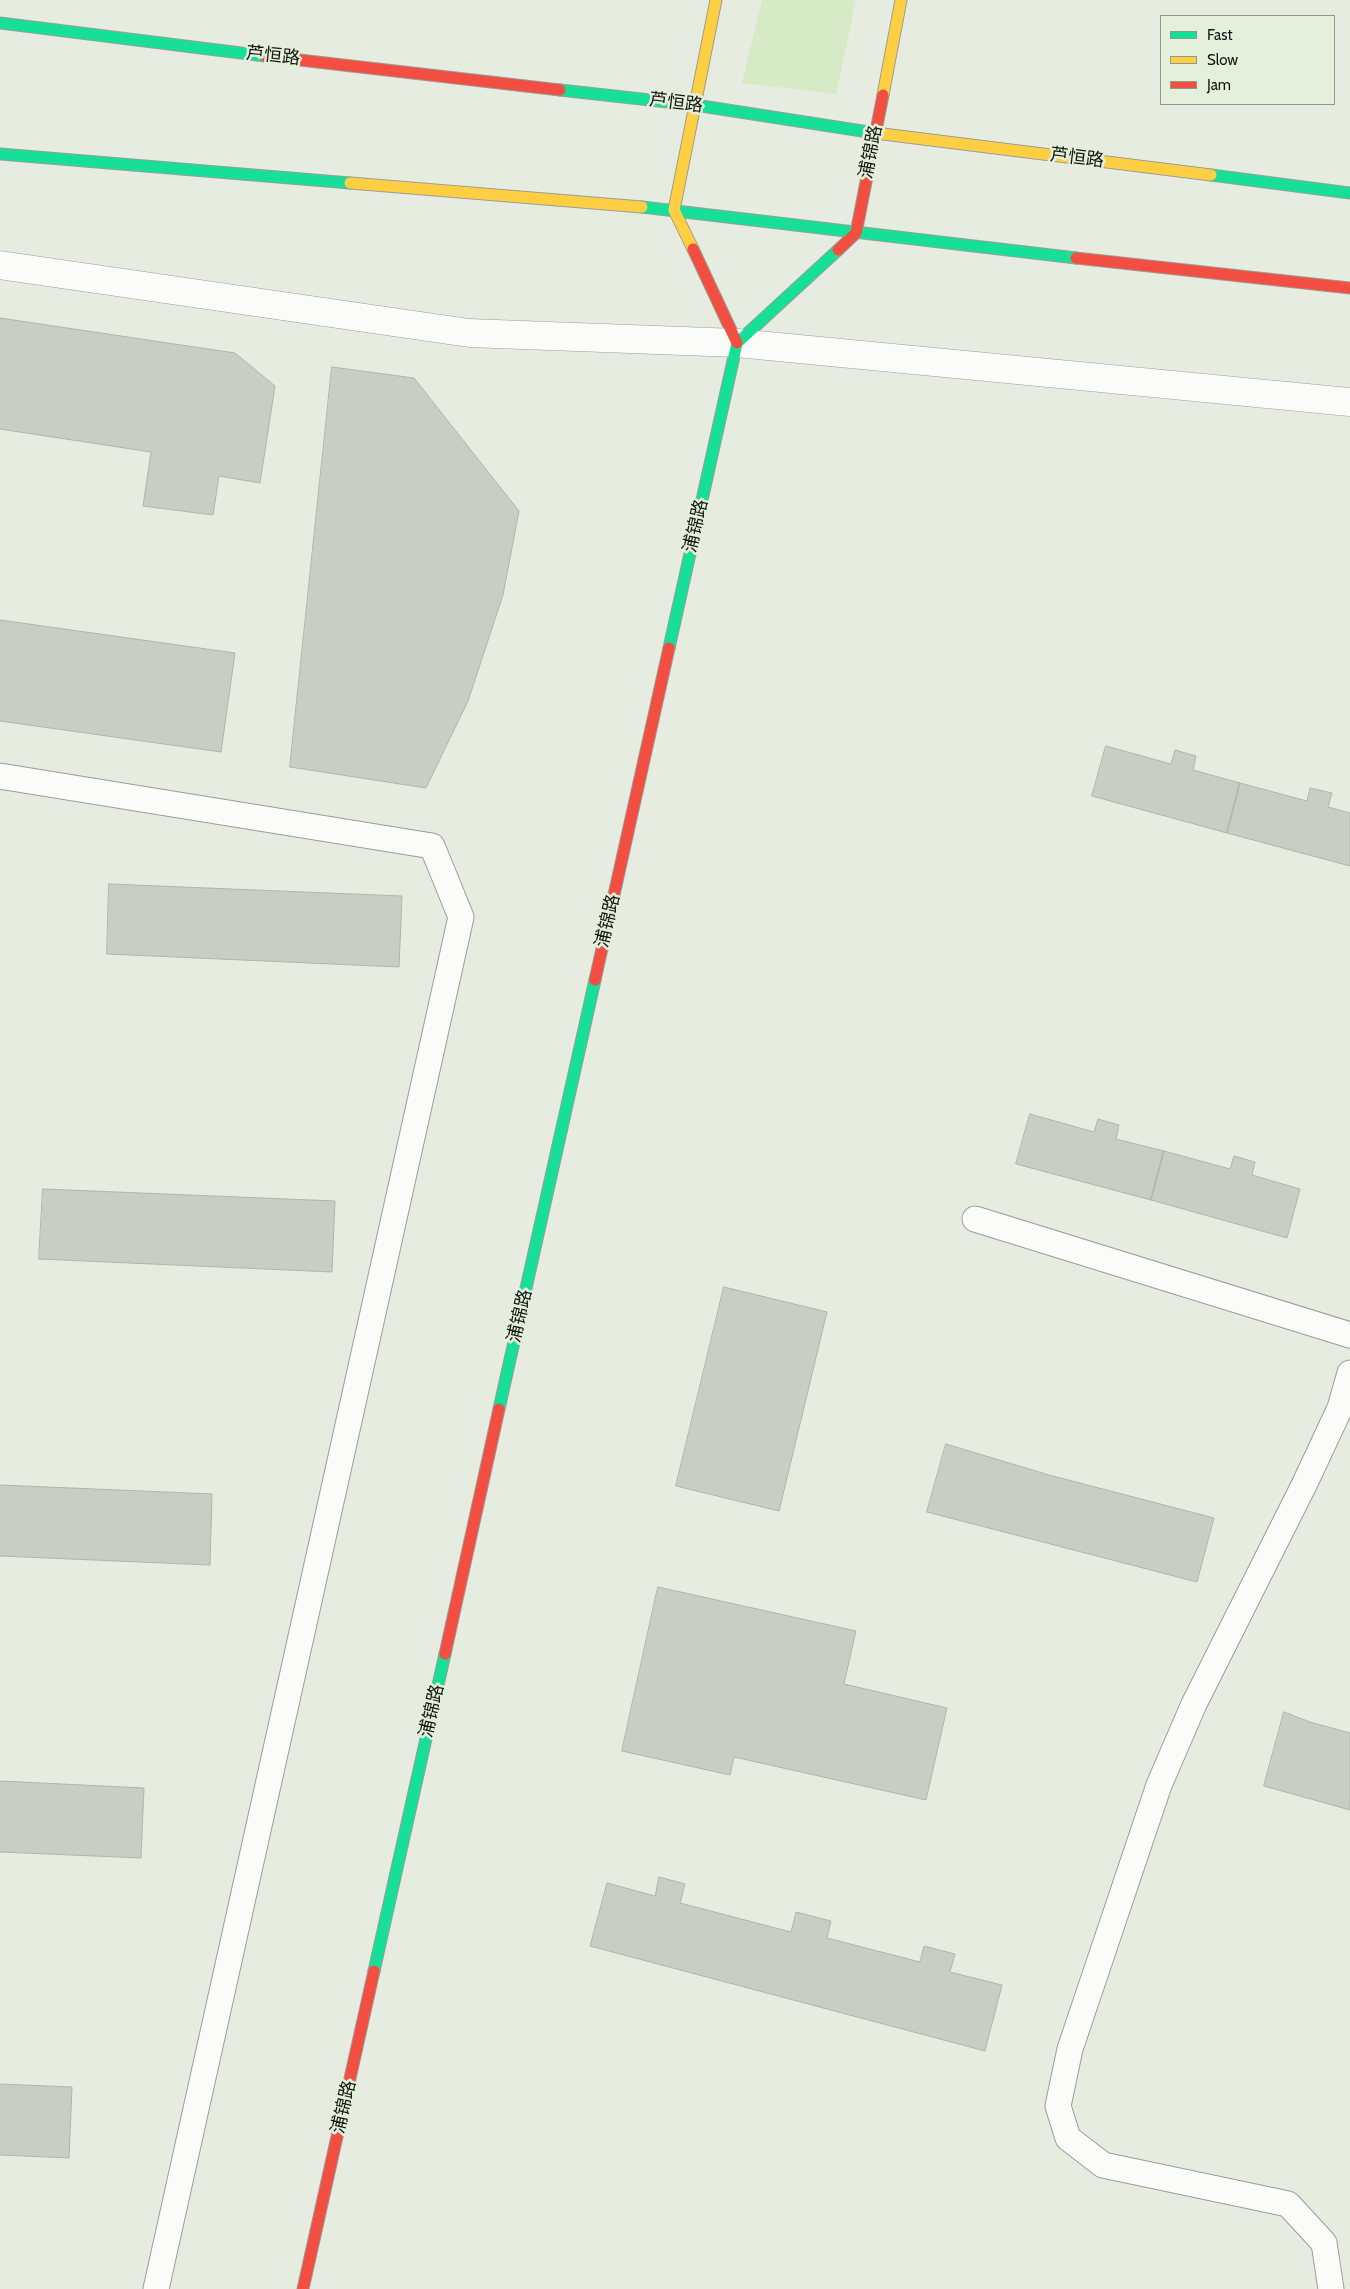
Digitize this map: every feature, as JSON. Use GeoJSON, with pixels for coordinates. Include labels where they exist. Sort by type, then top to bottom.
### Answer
{"type":"FeatureCollection","features":[{"type":"Feature","properties":{"kind":"street"},"geometry":{"type":"LineString","coordinates":[[716,0],[674,210],[737,343]]}},
{"type":"Feature","properties":{"kind":"street","name":"浦锦路"},"geometry":{"type":"LineString","coordinates":[[856,233],[901,0]]}},
{"type":"Feature","properties":{"kind":"street","name":"芦恒路"},"geometry":{"type":"LineString","coordinates":[[0,23],[135,41],[695,105],[875,133],[1350,193]]}},
{"type":"Feature","properties":{"kind":"street"},"geometry":{"type":"LineString","coordinates":[[0,154],[674,210],[856,233],[1350,288]]}},
{"type":"Feature","properties":{"kind":"street"},"geometry":{"type":"LineString","coordinates":[[737,343],[856,233]]}},
{"type":"Feature","properties":{"kind":"street"},"geometry":{"type":"LineString","coordinates":[[0,265],[469,332],[737,343],[1350,402]]}},
{"type":"Feature","properties":{"kind":"street","name":"浦锦路"},"geometry":{"type":"LineString","coordinates":[[303,2289],[737,343]]}},
{"type":"Feature","properties":{"kind":"lane"},"geometry":{"type":"LineString","coordinates":[[0,776],[432,846],[461,917],[156,2289]]}},
{"type":"Feature","properties":{"kind":"lane"},"geometry":{"type":"LineString","coordinates":[[975,1219],[1350,1335]]}},
{"type":"Feature","properties":{"kind":"lane"},"geometry":{"type":"LineString","coordinates":[[1331,2289],[1324,2243],[1288,2204],[1104,2165],[1068,2138],[1058,2106],[1070,2050],[1159,1785],[1194,1704],[1345,1410],[1350,1373]]}},
{"type":"Feature","properties":{"kind":"green space"},"geometry":{"type":"Polygon","coordinates":[[[762,0],[856,0],[836,94],[742,83],[762,0]]]}},
{"type":"Feature","properties":{"kind":"building"},"geometry":{"type":"Polygon","coordinates":[[[0,318],[235,353],[275,386],[260,483],[219,476],[213,515],[143,506],[151,452],[0,429],[0,318]]]}},
{"type":"Feature","properties":{"kind":"building"},"geometry":{"type":"Polygon","coordinates":[[[332,367],[414,378],[519,511],[503,595],[468,701],[426,788],[290,767],[332,367]]]}},
{"type":"Feature","properties":{"kind":"building"},"geometry":{"type":"Polygon","coordinates":[[[0,620],[235,653],[221,752],[0,721],[0,620]]]}},
{"type":"Feature","properties":{"kind":"building"},"geometry":{"type":"Polygon","coordinates":[[[1106,746],[1171,764],[1175,750],[1196,756],[1193,770],[1240,783],[1227,833],[1092,796],[1106,746]]]}},
{"type":"Feature","properties":{"kind":"building"},"geometry":{"type":"Polygon","coordinates":[[[1240,783],[1307,801],[1310,788],[1332,793],[1328,807],[1350,813],[1350,866],[1227,833],[1240,783]]]}},
{"type":"Feature","properties":{"kind":"building"},"geometry":{"type":"Polygon","coordinates":[[[109,884],[402,896],[399,967],[107,954],[109,884]]]}},
{"type":"Feature","properties":{"kind":"building"},"geometry":{"type":"Polygon","coordinates":[[[1030,1114],[1094,1132],[1098,1119],[1119,1125],[1116,1139],[1164,1151],[1151,1200],[1016,1164],[1030,1114]]]}},
{"type":"Feature","properties":{"kind":"building"},"geometry":{"type":"Polygon","coordinates":[[[1164,1151],[1230,1169],[1234,1156],[1255,1162],[1252,1175],[1300,1189],[1287,1238],[1151,1200],[1164,1151]]]}},
{"type":"Feature","properties":{"kind":"building"},"geometry":{"type":"Polygon","coordinates":[[[43,1189],[335,1201],[332,1272],[39,1259],[43,1189]]]}},
{"type":"Feature","properties":{"kind":"building"},"geometry":{"type":"Polygon","coordinates":[[[724,1287],[827,1312],[779,1511],[676,1486],[724,1287]]]}},
{"type":"Feature","properties":{"kind":"building"},"geometry":{"type":"Polygon","coordinates":[[[946,1444],[1049,1475],[1214,1518],[1197,1582],[927,1512],[946,1444]]]}},
{"type":"Feature","properties":{"kind":"building"},"geometry":{"type":"Polygon","coordinates":[[[0,1485],[212,1494],[210,1565],[0,1556],[0,1485]]]}},
{"type":"Feature","properties":{"kind":"building"},"geometry":{"type":"Polygon","coordinates":[[[658,1587],[856,1631],[844,1684],[947,1708],[926,1800],[734,1757],[730,1775],[622,1751],[658,1587]]]}},
{"type":"Feature","properties":{"kind":"building"},"geometry":{"type":"Polygon","coordinates":[[[1284,1712],[1310,1722],[1350,1733],[1350,1810],[1264,1786],[1284,1712]]]}},
{"type":"Feature","properties":{"kind":"building"},"geometry":{"type":"Polygon","coordinates":[[[0,1781],[144,1788],[141,1858],[0,1852],[0,1781]]]}},
{"type":"Feature","properties":{"kind":"building"},"geometry":{"type":"Polygon","coordinates":[[[659,1877],[685,1884],[680,1903],[791,1932],[796,1912],[831,1921],[827,1938],[920,1962],[924,1946],[955,1954],[950,1972],[1002,1985],[985,2051],[590,1946],[607,1883],[655,1896],[659,1877]]]}},
{"type":"Feature","properties":{"kind":"building"},"geometry":{"type":"Polygon","coordinates":[[[0,2084],[72,2087],[69,2158],[0,2155],[0,2084]]]}},
{"type":"Feature","properties":{"kind":"traffic: fast"},"geometry":{"type":"LineString","coordinates":[[0,23],[265,56]]}},
{"type":"Feature","properties":{"kind":"traffic: fast"},"geometry":{"type":"LineString","coordinates":[[560,90],[695,105],[875,133]]}},
{"type":"Feature","properties":{"kind":"traffic: fast"},"geometry":{"type":"LineString","coordinates":[[0,154],[350,183]]}},
{"type":"Feature","properties":{"kind":"traffic: fast"},"geometry":{"type":"LineString","coordinates":[[1211,175],[1350,193]]}},
{"type":"Feature","properties":{"kind":"traffic: fast"},"geometry":{"type":"LineString","coordinates":[[642,207],[1076,258]]}},
{"type":"Feature","properties":{"kind":"traffic: fast"},"geometry":{"type":"LineString","coordinates":[[669,648],[737,343],[838,250]]}},
{"type":"Feature","properties":{"kind":"traffic: fast"},"geometry":{"type":"LineString","coordinates":[[499,1409],[595,980]]}},
{"type":"Feature","properties":{"kind":"traffic: fast"},"geometry":{"type":"LineString","coordinates":[[374,1971],[445,1654]]}},
{"type":"Feature","properties":{"kind":"traffic: slow"},"geometry":{"type":"LineString","coordinates":[[693,249],[674,210],[716,0]]}},
{"type":"Feature","properties":{"kind":"traffic: slow"},"geometry":{"type":"LineString","coordinates":[[883,95],[901,0]]}},
{"type":"Feature","properties":{"kind":"traffic: slow"},"geometry":{"type":"LineString","coordinates":[[875,133],[1211,175]]}},
{"type":"Feature","properties":{"kind":"traffic: slow"},"geometry":{"type":"LineString","coordinates":[[350,183],[642,207]]}},
{"type":"Feature","properties":{"kind":"traffic: jam"},"geometry":{"type":"LineString","coordinates":[[265,56],[560,90]]}},
{"type":"Feature","properties":{"kind":"traffic: jam"},"geometry":{"type":"LineString","coordinates":[[838,250],[856,233],[883,95]]}},
{"type":"Feature","properties":{"kind":"traffic: jam"},"geometry":{"type":"LineString","coordinates":[[693,249],[737,343]]}},
{"type":"Feature","properties":{"kind":"traffic: jam"},"geometry":{"type":"LineString","coordinates":[[1076,258],[1350,288]]}},
{"type":"Feature","properties":{"kind":"traffic: jam"},"geometry":{"type":"LineString","coordinates":[[595,980],[669,648]]}},
{"type":"Feature","properties":{"kind":"traffic: jam"},"geometry":{"type":"LineString","coordinates":[[445,1654],[499,1409]]}},
{"type":"Feature","properties":{"kind":"traffic: jam"},"geometry":{"type":"LineString","coordinates":[[303,2289],[374,1971]]}}]}
